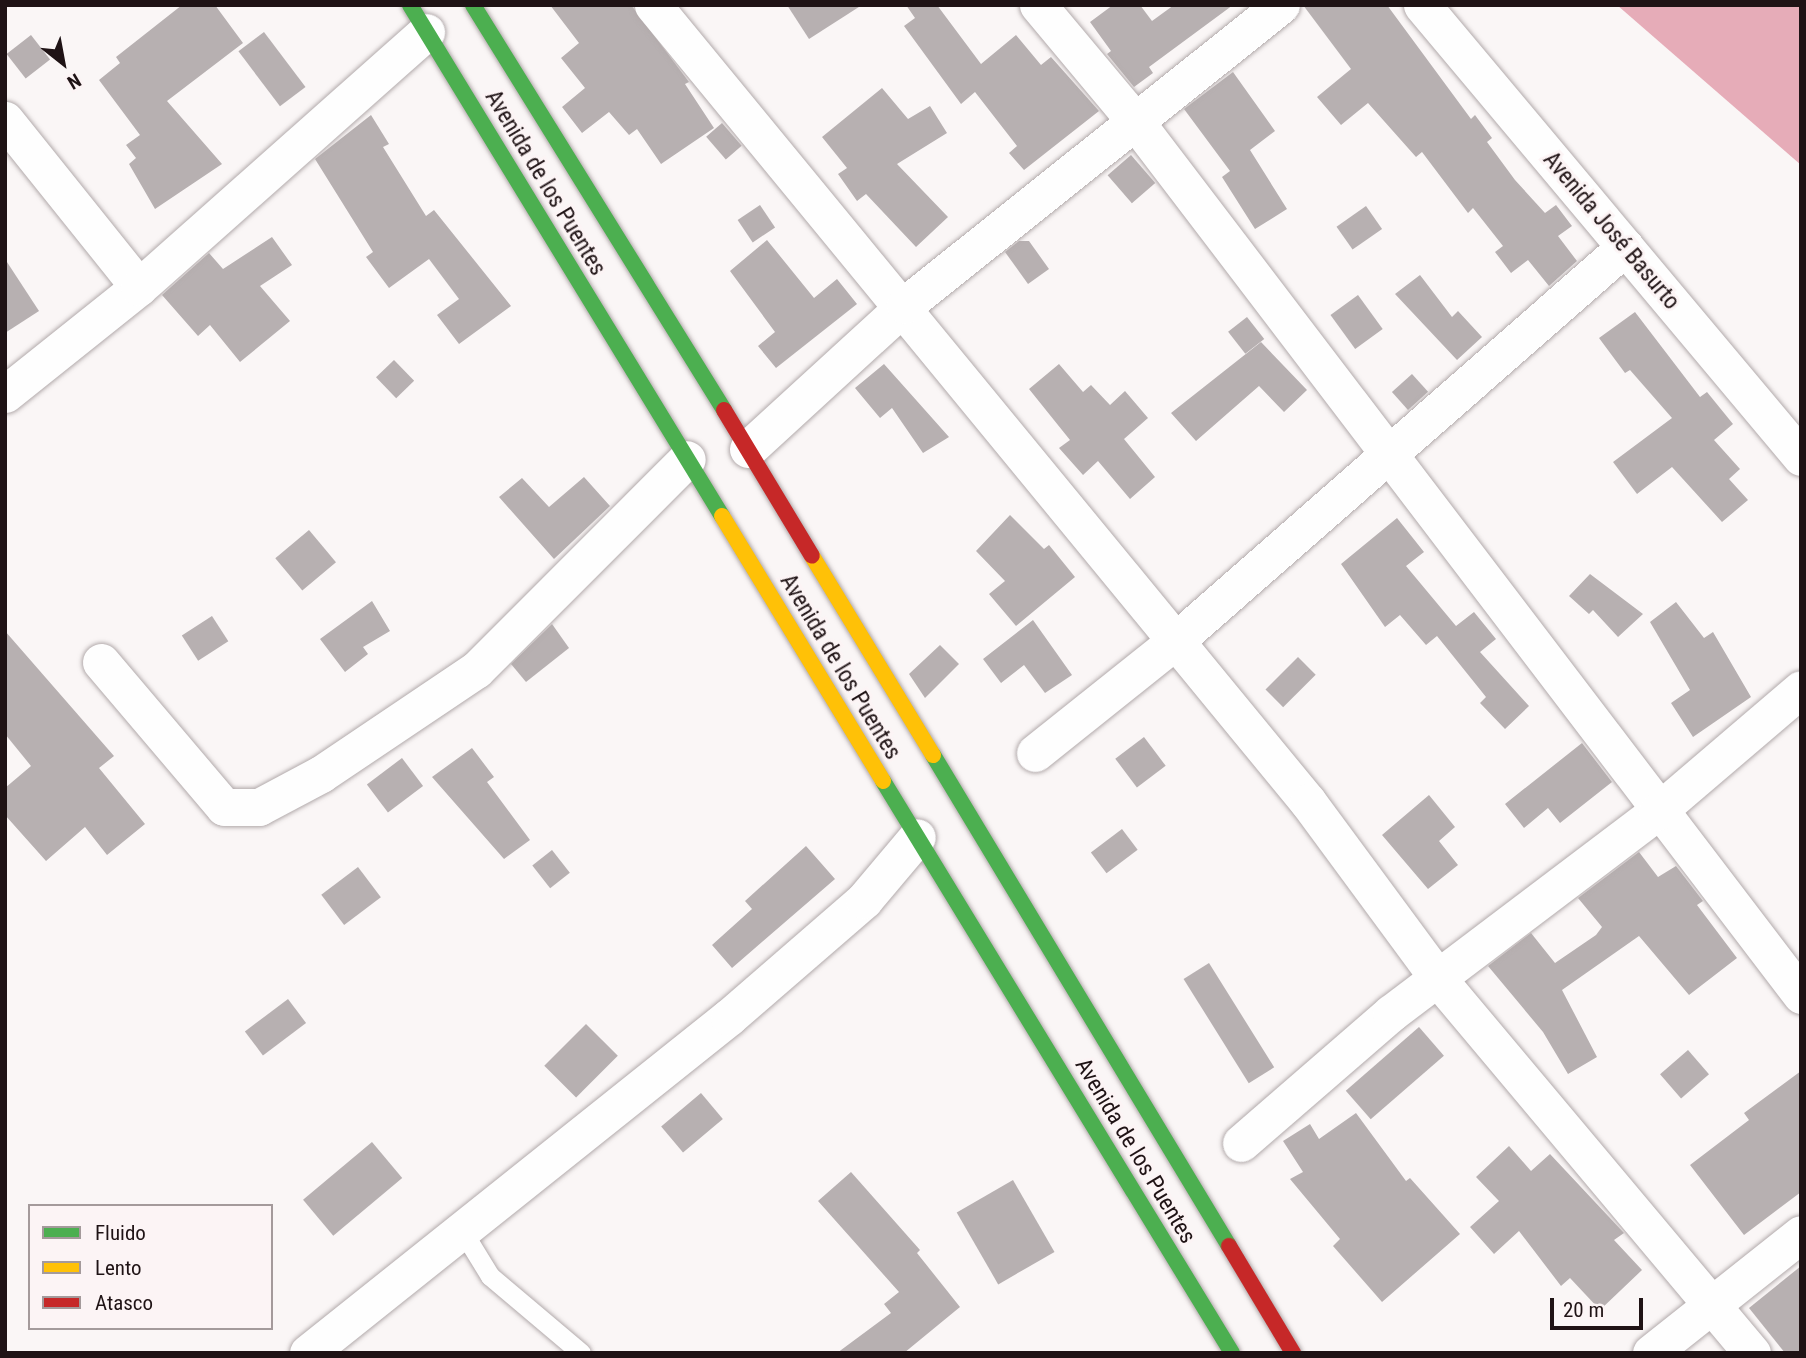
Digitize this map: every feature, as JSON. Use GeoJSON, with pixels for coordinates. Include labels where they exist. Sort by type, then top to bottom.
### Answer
{"type":"FeatureCollection","features":[{"type":"Feature","properties":{"kind":"main road","name":"Avenida de los Puentes"},"geometry":{"type":"LineString","coordinates":[[473,5],[748,449],[1293,1353]]}},
{"type":"Feature","properties":{"kind":"main road","name":"Avenida de los Puentes"},"geometry":{"type":"LineString","coordinates":[[418,18],[1232,1353]]}},
{"type":"Feature","properties":{"kind":"street"},"geometry":{"type":"LineString","coordinates":[[653,5],[905,305],[1173,643],[1308,802],[1439,980],[1712,1302],[1752,1353]]}},
{"type":"Feature","properties":{"kind":"street"},"geometry":{"type":"LineString","coordinates":[[1038,5],[1135,121],[1657,812],[1801,995]]}},
{"type":"Feature","properties":{"kind":"street"},"geometry":{"type":"LineString","coordinates":[[748,449],[905,305],[1281,5]]}},
{"type":"Feature","properties":{"kind":"street","name":"Avenida José Basurto"},"geometry":{"type":"LineString","coordinates":[[1422,5],[1801,457]]}},
{"type":"Feature","properties":{"kind":"street"},"geometry":{"type":"LineString","coordinates":[[5,394],[139,287],[418,18]]}},
{"type":"Feature","properties":{"kind":"street"},"geometry":{"type":"LineString","coordinates":[[5,120],[139,287]]}},
{"type":"Feature","properties":{"kind":"street"},"geometry":{"type":"LineString","coordinates":[[1035,753],[1173,643],[1625,247]]}},
{"type":"Feature","properties":{"kind":"street"},"geometry":{"type":"LineString","coordinates":[[101,662],[224,807],[259,807],[321,774],[476,670],[687,459]]}},
{"type":"Feature","properties":{"kind":"street"},"geometry":{"type":"LineString","coordinates":[[1241,1143],[1391,1013],[1439,980],[1657,812],[1801,689]]}},
{"type":"Feature","properties":{"kind":"street"},"geometry":{"type":"LineString","coordinates":[[308,1353],[611,1115],[864,900],[917,837]]}},
{"type":"Feature","properties":{"kind":"street"},"geometry":{"type":"LineString","coordinates":[[1651,1353],[1801,1234]]}},
{"type":"Feature","properties":{"kind":"lane"},"geometry":{"type":"LineString","coordinates":[[463,1232],[490,1276],[581,1353]]}},
{"type":"Feature","properties":{"kind":"shaded area"},"geometry":{"type":"Polygon","coordinates":[[[1617,5],[1801,5],[1801,165],[1617,5]]]}},
{"type":"Feature","properties":{"kind":"building"},"geometry":{"type":"Polygon","coordinates":[[[182,5],[215,5],[243,43],[167,101],[222,164],[155,209],[129,164],[136,158],[126,145],[140,135],[99,80],[120,63],[116,57],[182,5]]]}},
{"type":"Feature","properties":{"kind":"building"},"geometry":{"type":"Polygon","coordinates":[[[550,5],[631,5],[689,82],[685,84],[714,128],[661,164],[637,129],[629,135],[609,112],[582,133],[562,107],[585,88],[561,58],[579,43],[550,5]]]}},
{"type":"Feature","properties":{"kind":"building"},"geometry":{"type":"Polygon","coordinates":[[[787,5],[862,5],[809,39],[787,5]]]}},
{"type":"Feature","properties":{"kind":"building"},"geometry":{"type":"Polygon","coordinates":[[[906,5],[937,5],[981,64],[1016,35],[1041,65],[1051,57],[1099,111],[1024,170],[1009,153],[1017,146],[975,92],[961,104],[904,26],[915,18],[906,5]]]}},
{"type":"Feature","properties":{"kind":"building"},"geometry":{"type":"Polygon","coordinates":[[[1113,5],[1140,5],[1152,21],[1174,5],[1233,5],[1149,67],[1153,73],[1134,87],[1107,54],[1111,51],[1090,22],[1113,5]]]}},
{"type":"Feature","properties":{"kind":"building"},"geometry":{"type":"Polygon","coordinates":[[[1303,5],[1387,5],[1471,119],[1475,115],[1492,138],[1487,142],[1515,180],[1545,213],[1556,205],[1572,226],[1558,236],[1577,261],[1549,286],[1528,260],[1511,273],[1495,252],[1503,246],[1473,208],[1468,213],[1422,152],[1416,157],[1368,103],[1341,125],[1317,97],[1351,69],[1303,5]]]}},
{"type":"Feature","properties":{"kind":"building"},"geometry":{"type":"Polygon","coordinates":[[[264,32],[306,87],[280,106],[238,51],[264,32]]]}},
{"type":"Feature","properties":{"kind":"building"},"geometry":{"type":"Polygon","coordinates":[[[31,35],[50,59],[26,79],[7,54],[31,35]]]}},
{"type":"Feature","properties":{"kind":"building"},"geometry":{"type":"Polygon","coordinates":[[[1233,72],[1275,131],[1250,150],[1287,209],[1255,229],[1222,177],[1230,171],[1184,109],[1233,72]]]}},
{"type":"Feature","properties":{"kind":"building"},"geometry":{"type":"Polygon","coordinates":[[[882,88],[908,119],[930,106],[947,133],[897,164],[948,217],[916,247],[866,194],[857,201],[838,174],[847,168],[822,137],[882,88]]]}},
{"type":"Feature","properties":{"kind":"building"},"geometry":{"type":"Polygon","coordinates":[[[371,115],[389,144],[383,147],[426,216],[434,210],[511,306],[459,344],[437,315],[459,299],[429,259],[389,288],[366,257],[373,252],[315,159],[371,115]]]}},
{"type":"Feature","properties":{"kind":"building"},"geometry":{"type":"Polygon","coordinates":[[[722,123],[742,146],[726,159],[706,137],[722,123]]]}},
{"type":"Feature","properties":{"kind":"building"},"geometry":{"type":"Polygon","coordinates":[[[1131,155],[1155,183],[1132,203],[1108,175],[1131,155]]]}},
{"type":"Feature","properties":{"kind":"building"},"geometry":{"type":"Polygon","coordinates":[[[760,205],[775,227],[753,242],[738,220],[760,205]]]}},
{"type":"Feature","properties":{"kind":"building"},"geometry":{"type":"Polygon","coordinates":[[[1366,206],[1382,229],[1353,250],[1337,227],[1366,206]]]}},
{"type":"Feature","properties":{"kind":"building"},"geometry":{"type":"Polygon","coordinates":[[[272,237],[292,265],[260,286],[290,321],[240,362],[210,325],[198,336],[162,295],[209,253],[223,269],[272,237]]]}},
{"type":"Feature","properties":{"kind":"building"},"geometry":{"type":"Polygon","coordinates":[[[767,240],[814,298],[837,279],[857,304],[776,368],[758,346],[775,332],[730,271],[767,240]]]}},
{"type":"Feature","properties":{"kind":"building"},"geometry":{"type":"Polygon","coordinates":[[[1019,241],[1029,241],[1049,269],[1028,284],[1005,252],[1019,241]]]}},
{"type":"Feature","properties":{"kind":"building"},"geometry":{"type":"Polygon","coordinates":[[[5,259],[39,311],[5,333],[5,259]]]}},
{"type":"Feature","properties":{"kind":"building"},"geometry":{"type":"Polygon","coordinates":[[[1420,275],[1452,317],[1458,311],[1482,337],[1457,360],[1395,294],[1420,275]]]}},
{"type":"Feature","properties":{"kind":"building"},"geometry":{"type":"Polygon","coordinates":[[[1358,295],[1383,329],[1355,349],[1330,315],[1358,295]]]}},
{"type":"Feature","properties":{"kind":"building"},"geometry":{"type":"Polygon","coordinates":[[[1635,312],[1700,397],[1707,392],[1733,424],[1714,440],[1740,469],[1729,479],[1748,500],[1722,522],[1672,467],[1637,494],[1613,462],[1672,418],[1630,370],[1625,373],[1599,338],[1635,312]]]}},
{"type":"Feature","properties":{"kind":"building"},"geometry":{"type":"Polygon","coordinates":[[[1247,317],[1264,339],[1245,354],[1228,332],[1247,317]]]}},
{"type":"Feature","properties":{"kind":"building"},"geometry":{"type":"Polygon","coordinates":[[[1261,342],[1307,390],[1284,412],[1259,386],[1196,441],[1171,413],[1261,342]]]}},
{"type":"Feature","properties":{"kind":"building"},"geometry":{"type":"Polygon","coordinates":[[[394,360],[414,381],[396,398],[376,377],[394,360]]]}},
{"type":"Feature","properties":{"kind":"building"},"geometry":{"type":"Polygon","coordinates":[[[884,364],[949,437],[923,453],[892,408],[880,418],[855,388],[884,364]]]}},
{"type":"Feature","properties":{"kind":"building"},"geometry":{"type":"Polygon","coordinates":[[[1059,364],[1083,392],[1091,385],[1110,405],[1125,391],[1148,418],[1124,439],[1155,477],[1130,499],[1098,461],[1083,475],[1059,448],[1070,440],[1029,389],[1059,364]]]}},
{"type":"Feature","properties":{"kind":"building"},"geometry":{"type":"Polygon","coordinates":[[[1412,374],[1428,392],[1408,410],[1392,392],[1412,374]]]}},
{"type":"Feature","properties":{"kind":"building"},"geometry":{"type":"Polygon","coordinates":[[[584,477],[610,506],[554,559],[499,497],[522,478],[549,507],[584,477]]]}},
{"type":"Feature","properties":{"kind":"building"},"geometry":{"type":"Polygon","coordinates":[[[1010,515],[1044,549],[1049,545],[1075,577],[1016,626],[989,594],[1005,581],[976,551],[1010,515]]]}},
{"type":"Feature","properties":{"kind":"building"},"geometry":{"type":"Polygon","coordinates":[[[1397,518],[1424,552],[1406,566],[1456,626],[1474,612],[1496,639],[1480,652],[1529,706],[1505,729],[1480,703],[1486,697],[1437,636],[1426,645],[1400,615],[1385,627],[1341,564],[1397,518]]]}},
{"type":"Feature","properties":{"kind":"building"},"geometry":{"type":"Polygon","coordinates":[[[309,530],[336,562],[302,590],[275,558],[309,530]]]}},
{"type":"Feature","properties":{"kind":"building"},"geometry":{"type":"Polygon","coordinates":[[[1590,574],[1643,614],[1618,637],[1593,610],[1589,614],[1569,596],[1590,574]]]}},
{"type":"Feature","properties":{"kind":"building"},"geometry":{"type":"Polygon","coordinates":[[[372,601],[390,631],[363,647],[368,654],[345,672],[320,639],[372,601]]]}},
{"type":"Feature","properties":{"kind":"building"},"geometry":{"type":"Polygon","coordinates":[[[1676,602],[1704,638],[1713,632],[1751,697],[1693,737],[1671,703],[1690,690],[1650,622],[1676,602]]]}},
{"type":"Feature","properties":{"kind":"building"},"geometry":{"type":"Polygon","coordinates":[[[212,616],[228,641],[198,661],[182,636],[212,616]]]}},
{"type":"Feature","properties":{"kind":"building"},"geometry":{"type":"Polygon","coordinates":[[[1033,620],[1072,675],[1045,693],[1024,665],[1001,683],[983,659],[1033,620]]]}},
{"type":"Feature","properties":{"kind":"building"},"geometry":{"type":"Polygon","coordinates":[[[552,624],[569,648],[526,682],[511,664],[552,624]]]}},
{"type":"Feature","properties":{"kind":"building"},"geometry":{"type":"Polygon","coordinates":[[[5,631],[114,756],[99,768],[145,824],[107,855],[85,827],[46,861],[5,815],[5,788],[31,766],[5,734],[5,631]]]}},
{"type":"Feature","properties":{"kind":"building"},"geometry":{"type":"Polygon","coordinates":[[[940,645],[959,664],[925,698],[909,674],[940,645]]]}},
{"type":"Feature","properties":{"kind":"building"},"geometry":{"type":"Polygon","coordinates":[[[1298,657],[1316,675],[1283,707],[1265,690],[1298,657]]]}},
{"type":"Feature","properties":{"kind":"building"},"geometry":{"type":"Polygon","coordinates":[[[1144,737],[1166,766],[1137,787],[1115,759],[1144,737]]]}},
{"type":"Feature","properties":{"kind":"building"},"geometry":{"type":"Polygon","coordinates":[[[1582,743],[1612,782],[1560,823],[1548,808],[1524,828],[1505,804],[1582,743]]]}},
{"type":"Feature","properties":{"kind":"building"},"geometry":{"type":"Polygon","coordinates":[[[472,748],[494,777],[487,782],[530,840],[504,859],[432,777],[472,748]]]}},
{"type":"Feature","properties":{"kind":"building"},"geometry":{"type":"Polygon","coordinates":[[[402,758],[423,786],[388,812],[367,784],[402,758]]]}},
{"type":"Feature","properties":{"kind":"building"},"geometry":{"type":"Polygon","coordinates":[[[1429,795],[1455,827],[1439,841],[1458,865],[1428,889],[1382,835],[1429,795]]]}},
{"type":"Feature","properties":{"kind":"building"},"geometry":{"type":"Polygon","coordinates":[[[1122,829],[1138,850],[1107,873],[1091,852],[1122,829]]]}},
{"type":"Feature","properties":{"kind":"building"},"geometry":{"type":"Polygon","coordinates":[[[806,846],[835,879],[732,968],[712,945],[752,909],[745,901],[806,846]]]}},
{"type":"Feature","properties":{"kind":"building"},"geometry":{"type":"Polygon","coordinates":[[[552,850],[570,873],[550,888],[532,865],[552,850]]]}},
{"type":"Feature","properties":{"kind":"building"},"geometry":{"type":"Polygon","coordinates":[[[1639,852],[1658,877],[1676,866],[1703,901],[1697,905],[1737,958],[1689,995],[1639,936],[1562,990],[1597,1057],[1568,1074],[1543,1032],[1488,966],[1531,933],[1555,963],[1596,935],[1602,927],[1578,898],[1639,852]]]}},
{"type":"Feature","properties":{"kind":"building"},"geometry":{"type":"Polygon","coordinates":[[[358,867],[381,897],[344,925],[321,895],[358,867]]]}},
{"type":"Feature","properties":{"kind":"building"},"geometry":{"type":"Polygon","coordinates":[[[1209,963],[1274,1067],[1249,1083],[1184,979],[1209,963]]]}},
{"type":"Feature","properties":{"kind":"building"},"geometry":{"type":"Polygon","coordinates":[[[288,999],[306,1023],[263,1055],[245,1031],[288,999]]]}},
{"type":"Feature","properties":{"kind":"building"},"geometry":{"type":"Polygon","coordinates":[[[586,1024],[618,1056],[576,1098],[544,1066],[586,1024]]]}},
{"type":"Feature","properties":{"kind":"building"},"geometry":{"type":"Polygon","coordinates":[[[1419,1027],[1444,1056],[1371,1119],[1346,1091],[1419,1027]]]}},
{"type":"Feature","properties":{"kind":"building"},"geometry":{"type":"Polygon","coordinates":[[[1688,1050],[1709,1074],[1681,1098],[1660,1074],[1688,1050]]]}},
{"type":"Feature","properties":{"kind":"building"},"geometry":{"type":"Polygon","coordinates":[[[1801,1071],[1801,1192],[1744,1235],[1690,1165],[1749,1120],[1744,1113],[1801,1071]]]}},
{"type":"Feature","properties":{"kind":"building"},"geometry":{"type":"Polygon","coordinates":[[[701,1093],[723,1119],[683,1152],[661,1126],[701,1093]]]}},
{"type":"Feature","properties":{"kind":"building"},"geometry":{"type":"Polygon","coordinates":[[[1356,1113],[1406,1181],[1410,1178],[1460,1234],[1382,1302],[1333,1246],[1340,1239],[1290,1179],[1303,1172],[1283,1141],[1310,1124],[1319,1139],[1356,1113]]]}},
{"type":"Feature","properties":{"kind":"building"},"geometry":{"type":"Polygon","coordinates":[[[372,1142],[402,1178],[333,1236],[303,1200],[372,1142]]]}},
{"type":"Feature","properties":{"kind":"building"},"geometry":{"type":"Polygon","coordinates":[[[1509,1146],[1531,1171],[1550,1154],[1624,1233],[1614,1240],[1642,1270],[1600,1310],[1570,1278],[1561,1286],[1519,1231],[1494,1254],[1470,1227],[1499,1201],[1476,1177],[1509,1146]]]}},
{"type":"Feature","properties":{"kind":"building"},"geometry":{"type":"Polygon","coordinates":[[[851,1172],[920,1250],[917,1253],[960,1307],[904,1353],[837,1353],[891,1313],[884,1304],[899,1292],[818,1201],[851,1172]]]}},
{"type":"Feature","properties":{"kind":"building"},"geometry":{"type":"Polygon","coordinates":[[[1013,1180],[1054,1252],[998,1284],[957,1212],[1013,1180]]]}},
{"type":"Feature","properties":{"kind":"building"},"geometry":{"type":"Polygon","coordinates":[[[1801,1266],[1801,1353],[1785,1353],[1749,1308],[1801,1266]]]}},
{"type":"Feature","properties":{"kind":"traffic: fast"},"geometry":{"type":"LineString","coordinates":[[410,5],[722,516]]}},
{"type":"Feature","properties":{"kind":"traffic: fast"},"geometry":{"type":"LineString","coordinates":[[473,5],[724,410]]}},
{"type":"Feature","properties":{"kind":"traffic: fast"},"geometry":{"type":"LineString","coordinates":[[933,755],[1229,1246]]}},
{"type":"Feature","properties":{"kind":"traffic: fast"},"geometry":{"type":"LineString","coordinates":[[883,781],[1232,1353]]}},
{"type":"Feature","properties":{"kind":"traffic: slow"},"geometry":{"type":"LineString","coordinates":[[722,516],[883,781]]}},
{"type":"Feature","properties":{"kind":"traffic: slow"},"geometry":{"type":"LineString","coordinates":[[812,556],[933,755]]}},
{"type":"Feature","properties":{"kind":"traffic: jam"},"geometry":{"type":"LineString","coordinates":[[724,410],[812,556]]}},
{"type":"Feature","properties":{"kind":"traffic: jam"},"geometry":{"type":"LineString","coordinates":[[1229,1246],[1293,1353]]}}]}
